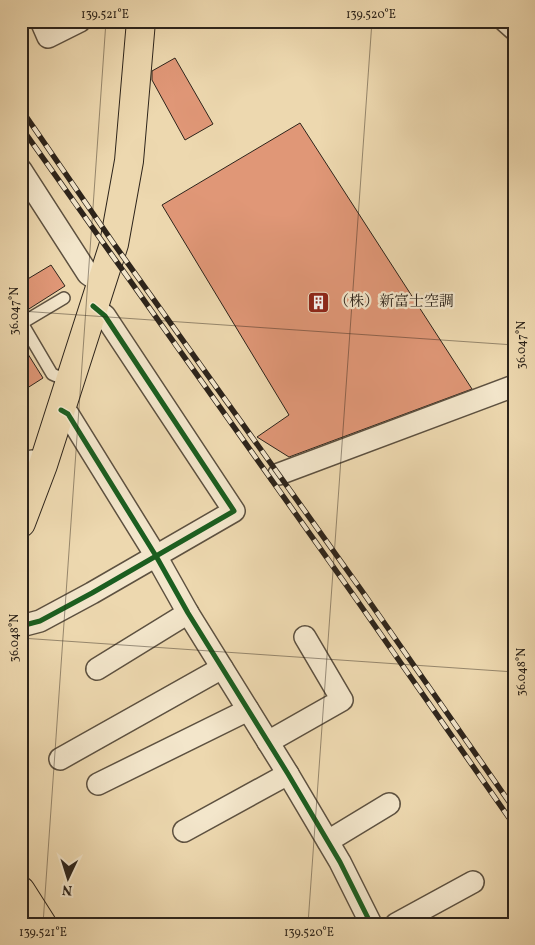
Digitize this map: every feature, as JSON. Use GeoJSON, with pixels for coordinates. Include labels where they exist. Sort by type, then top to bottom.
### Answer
{"type":"FeatureCollection","features":[{"type":"Feature","properties":{"kind":"main road"},"geometry":{"type":"LineString","coordinates":[[21,523],[32,466],[61,410],[114,244],[129,161],[141,21]]}},
{"type":"Feature","properties":{"kind":"main road"},"geometry":{"type":"LineString","coordinates":[[21,891],[42,924]]}},
{"type":"Feature","properties":{"kind":"street"},"geometry":{"type":"LineString","coordinates":[[41,21],[48,37],[80,21]]}},
{"type":"Feature","properties":{"kind":"street"},"geometry":{"type":"LineString","coordinates":[[505,21],[514,29]]}},
{"type":"Feature","properties":{"kind":"street"},"geometry":{"type":"LineString","coordinates":[[21,170],[88,274],[105,316],[234,512],[92,594],[40,621],[21,626]]}},
{"type":"Feature","properties":{"kind":"street"},"geometry":{"type":"LineString","coordinates":[[278,474],[514,386]]}},
{"type":"Feature","properties":{"kind":"street"},"geometry":{"type":"LineString","coordinates":[[61,410],[68,414],[288,774],[340,862],[371,924]]}},
{"type":"Feature","properties":{"kind":"street"},"geometry":{"type":"LineString","coordinates":[[97,669],[188,613]]}},
{"type":"Feature","properties":{"kind":"street"},"geometry":{"type":"LineString","coordinates":[[268,742],[342,700],[305,637]]}},
{"type":"Feature","properties":{"kind":"street"},"geometry":{"type":"LineString","coordinates":[[60,759],[222,668]]}},
{"type":"Feature","properties":{"kind":"street"},"geometry":{"type":"LineString","coordinates":[[98,784],[248,710]]}},
{"type":"Feature","properties":{"kind":"street"},"geometry":{"type":"LineString","coordinates":[[184,831],[288,774]]}},
{"type":"Feature","properties":{"kind":"street"},"geometry":{"type":"LineString","coordinates":[[328,841],[389,804]]}},
{"type":"Feature","properties":{"kind":"street"},"geometry":{"type":"LineString","coordinates":[[396,924],[474,882]]}},
{"type":"Feature","properties":{"kind":"lane"},"geometry":{"type":"LineString","coordinates":[[64,298],[22,323],[52,374],[70,382]]}},
{"type":"Feature","properties":{"kind":"building"},"geometry":{"type":"Polygon","coordinates":[[[175,58],[213,124],[185,140],[152,80],[152,71],[175,58]]]}},
{"type":"Feature","properties":{"kind":"building","name":"（株）新富士空調"},"geometry":{"type":"Polygon","coordinates":[[[300,123],[472,389],[289,457],[257,437],[289,415],[162,205],[300,123]]]}},
{"type":"Feature","properties":{"kind":"building"},"geometry":{"type":"Polygon","coordinates":[[[51,265],[65,286],[21,314],[21,283],[51,265]]]}},
{"type":"Feature","properties":{"kind":"building"},"geometry":{"type":"Polygon","coordinates":[[[21,343],[43,378],[21,392],[21,343]]]}},
{"type":"Feature","properties":{"kind":"railway"},"geometry":{"type":"LineString","coordinates":[[21,109],[114,244],[362,591],[514,809]]}},
{"type":"Feature","properties":{"kind":"railway"},"geometry":{"type":"LineString","coordinates":[[21,127],[514,825]]}},
{"type":"Feature","properties":{"kind":"cycle path"},"geometry":{"type":"LineString","coordinates":[[21,626],[40,621],[92,593],[234,511],[105,316],[93,306]]}},
{"type":"Feature","properties":{"kind":"cycle path"},"geometry":{"type":"LineString","coordinates":[[61,410],[68,414],[288,774],[340,862],[371,924]]}},
{"type":"Feature","properties":{"kind":"place","name":"（株）新富士空調"},"geometry":{"type":"Point","coordinates":[318,302]}}]}
